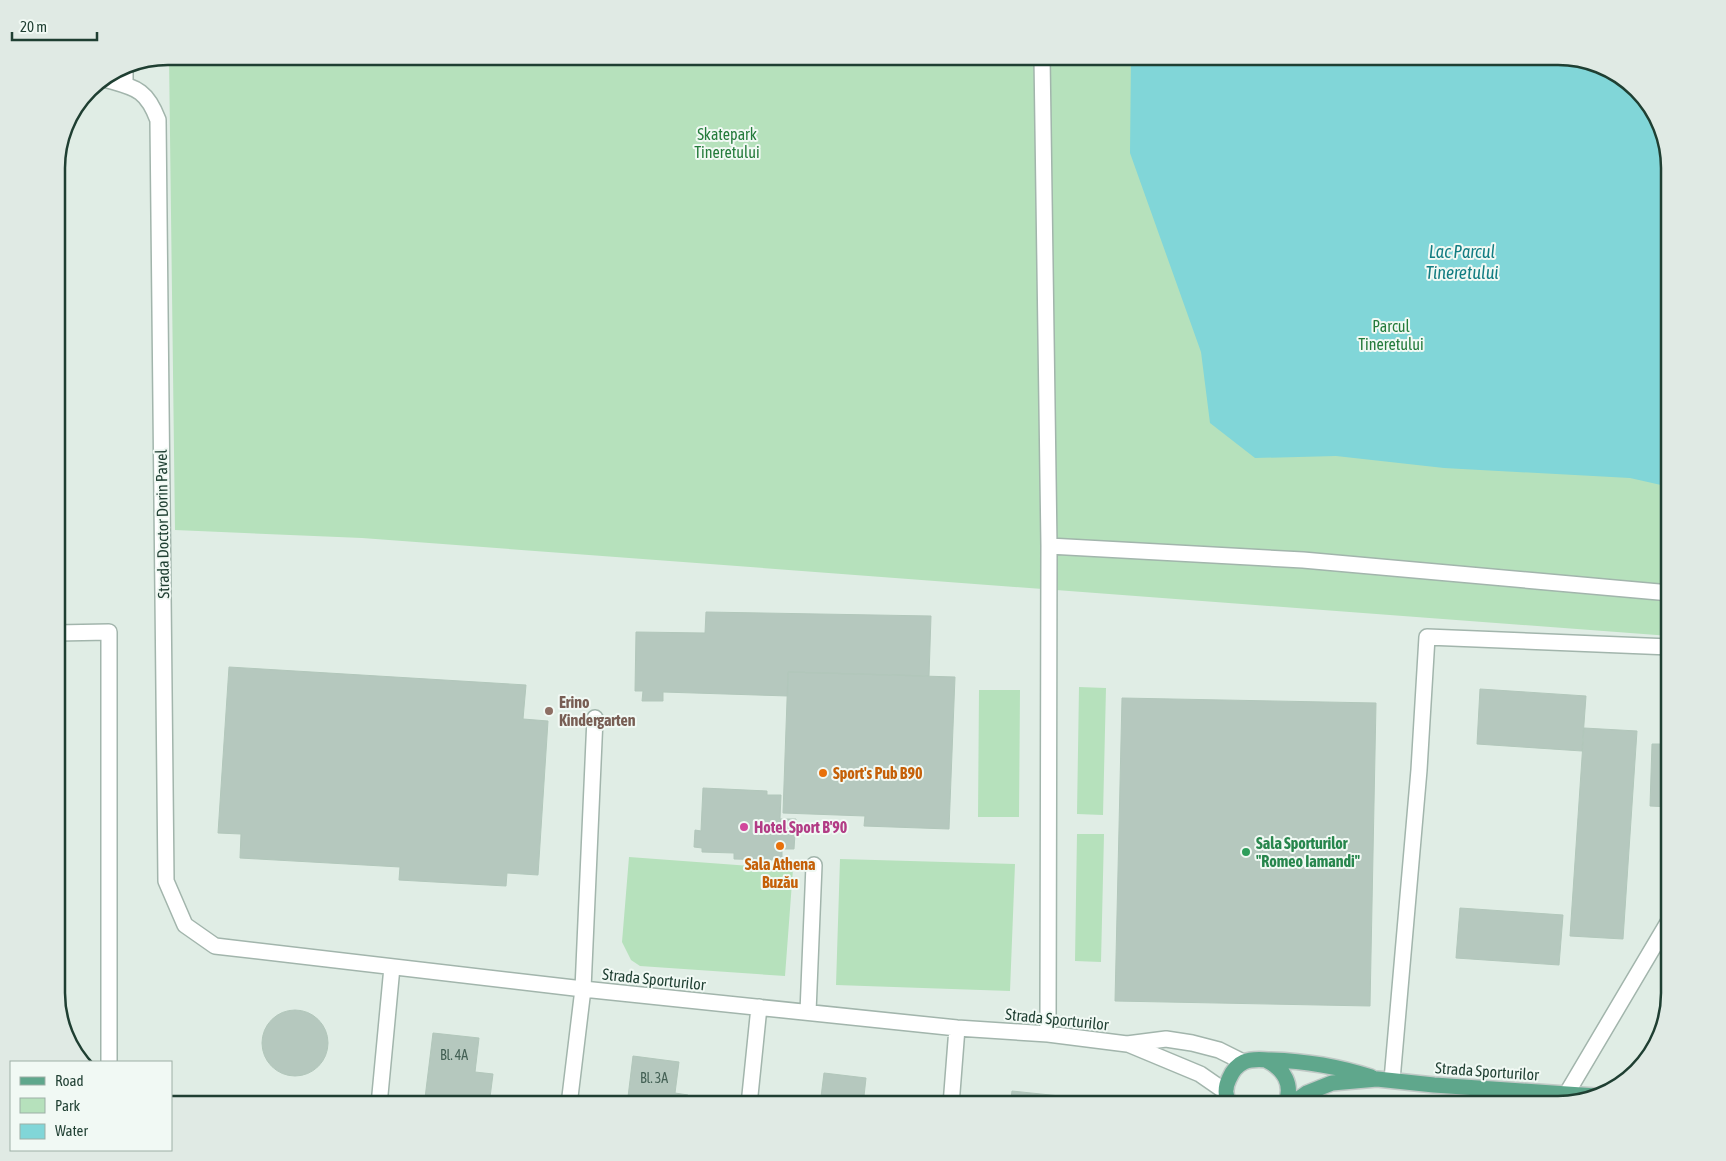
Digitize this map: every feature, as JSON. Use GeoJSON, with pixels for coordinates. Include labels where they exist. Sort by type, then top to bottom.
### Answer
{"type":"FeatureCollection","features":[{"type":"Feature","properties":{"kind":"main road","name":"Strada Sporturilor"},"geometry":{"type":"LineString","coordinates":[[1243,1062],[1254,1059],[1298,1061],[1336,1066],[1384,1080]]}},
{"type":"Feature","properties":{"kind":"main road"},"geometry":{"type":"LineString","coordinates":[[1266,1060],[1276,1065],[1284,1074],[1288,1086],[1288,1096]]}},
{"type":"Feature","properties":{"kind":"main road"},"geometry":{"type":"LineString","coordinates":[[1228,1096],[1228,1080],[1234,1070],[1243,1062]]}},
{"type":"Feature","properties":{"kind":"main road","name":"Strada Sporturilor"},"geometry":{"type":"LineString","coordinates":[[1303,1096],[1332,1083],[1384,1080],[1577,1094]]}},
{"type":"Feature","properties":{"kind":"street"},"geometry":{"type":"LineString","coordinates":[[1042,65],[1049,546],[1048,1034]]}},
{"type":"Feature","properties":{"kind":"street"},"geometry":{"type":"LineString","coordinates":[[112,81],[125,85],[125,75]]}},
{"type":"Feature","properties":{"kind":"street","name":"Strada Doctor Dorin Pavel"},"geometry":{"type":"LineString","coordinates":[[125,85],[139,90],[150,100],[158,120],[166,880],[185,925]]}},
{"type":"Feature","properties":{"kind":"street"},"geometry":{"type":"LineString","coordinates":[[1049,546],[1303,560],[1661,592]]}},
{"type":"Feature","properties":{"kind":"street"},"geometry":{"type":"LineString","coordinates":[[65,633],[109,632],[109,1061]]}},
{"type":"Feature","properties":{"kind":"street"},"geometry":{"type":"LineString","coordinates":[[1384,1080],[1419,770],[1427,637],[1661,647]]}},
{"type":"Feature","properties":{"kind":"street"},"geometry":{"type":"LineString","coordinates":[[570,1096],[583,989],[595,718]]}},
{"type":"Feature","properties":{"kind":"street"},"geometry":{"type":"LineString","coordinates":[[808,1012],[814,865]]}},
{"type":"Feature","properties":{"kind":"street","name":"Strada Sporturilor"},"geometry":{"type":"LineString","coordinates":[[185,925],[215,946],[583,989],[957,1028],[1048,1034],[1127,1044],[1166,1039],[1184,1041],[1219,1050],[1243,1062]]}},
{"type":"Feature","properties":{"kind":"street"},"geometry":{"type":"LineString","coordinates":[[1567,1093],[1661,934]]}},
{"type":"Feature","properties":{"kind":"street"},"geometry":{"type":"LineString","coordinates":[[380,1096],[392,967]]}},
{"type":"Feature","properties":{"kind":"street"},"geometry":{"type":"LineString","coordinates":[[750,1096],[759,1006]]}},
{"type":"Feature","properties":{"kind":"street"},"geometry":{"type":"LineString","coordinates":[[952,1096],[957,1028]]}},
{"type":"Feature","properties":{"kind":"street","name":"Strada Sporturilor"},"geometry":{"type":"LineString","coordinates":[[1127,1044],[1200,1074],[1223,1096]]}},
{"type":"Feature","properties":{"kind":"green space","name":"Parcul Tineretului"},"geometry":{"type":"Polygon","coordinates":[[[169,65],[1558,65],[1591,70],[1615,82],[1644,111],[1657,141],[1661,168],[1661,635],[362,538],[175,530],[169,65]]]}},
{"type":"Feature","properties":{"kind":"green space"},"geometry":{"type":"Polygon","coordinates":[[[1079,687],[1106,688],[1103,815],[1077,814],[1079,687]]]}},
{"type":"Feature","properties":{"kind":"green space"},"geometry":{"type":"Polygon","coordinates":[[[979,690],[1020,690],[1019,817],[978,817],[979,690]]]}},
{"type":"Feature","properties":{"kind":"green space"},"geometry":{"type":"Polygon","coordinates":[[[1077,834],[1104,834],[1101,962],[1075,961],[1077,834]]]}},
{"type":"Feature","properties":{"kind":"green space"},"geometry":{"type":"Polygon","coordinates":[[[629,857],[793,869],[785,976],[640,966],[631,960],[622,942],[629,857]]]}},
{"type":"Feature","properties":{"kind":"green space"},"geometry":{"type":"Polygon","coordinates":[[[840,859],[1015,864],[1010,991],[836,985],[840,859]]]}},
{"type":"Feature","properties":{"kind":"water","name":"Lac Parcul Tineretului"},"geometry":{"type":"Polygon","coordinates":[[[1131,65],[1558,65],[1591,70],[1615,82],[1644,111],[1653,129],[1660,155],[1661,485],[1630,478],[1444,468],[1336,456],[1255,458],[1210,423],[1201,352],[1130,153],[1131,65]]]}},
{"type":"Feature","properties":{"kind":"building"},"geometry":{"type":"Polygon","coordinates":[[[706,612],[931,616],[929,676],[788,672],[788,696],[663,692],[663,701],[642,701],[643,691],[635,691],[636,632],[705,633],[706,612]]]}},
{"type":"Feature","properties":{"kind":"building"},"geometry":{"type":"Polygon","coordinates":[[[229,667],[526,685],[523,719],[548,721],[538,875],[507,873],[506,886],[399,880],[400,867],[240,858],[241,834],[218,833],[229,667]]]}},
{"type":"Feature","properties":{"kind":"building"},"geometry":{"type":"Polygon","coordinates":[[[788,672],[955,677],[949,829],[864,826],[865,816],[783,813],[788,672]]]}},
{"type":"Feature","properties":{"kind":"building"},"geometry":{"type":"Polygon","coordinates":[[[1480,689],[1586,696],[1582,751],[1477,744],[1480,689]]]}},
{"type":"Feature","properties":{"kind":"building","name":"Sala Sporturilor \"Romeo Iamandi\""},"geometry":{"type":"Polygon","coordinates":[[[1122,698],[1376,703],[1370,1006],[1115,1001],[1122,698]]]}},
{"type":"Feature","properties":{"kind":"building"},"geometry":{"type":"Polygon","coordinates":[[[1584,728],[1637,731],[1623,939],[1570,936],[1584,728]]]}},
{"type":"Feature","properties":{"kind":"building"},"geometry":{"type":"Polygon","coordinates":[[[1652,744],[1661,744],[1661,807],[1650,806],[1652,744]]]}},
{"type":"Feature","properties":{"kind":"building"},"geometry":{"type":"Polygon","coordinates":[[[703,788],[767,791],[767,795],[781,795],[780,819],[796,819],[794,849],[782,849],[782,858],[775,858],[775,860],[734,859],[734,853],[702,852],[702,848],[694,847],[695,830],[701,831],[703,788]]]}},
{"type":"Feature","properties":{"kind":"building"},"geometry":{"type":"Polygon","coordinates":[[[1460,908],[1563,915],[1559,965],[1456,958],[1460,908]]]}},
{"type":"Feature","properties":{"kind":"building"},"geometry":{"type":"Polygon","coordinates":[[[301,1010],[319,1019],[326,1030],[328,1043],[326,1056],[319,1067],[308,1074],[289,1076],[271,1067],[264,1056],[262,1037],[271,1019],[282,1012],[301,1010]]]}},
{"type":"Feature","properties":{"kind":"building"},"geometry":{"type":"Polygon","coordinates":[[[433,1033],[479,1038],[475,1072],[493,1074],[490,1096],[425,1096],[433,1033]]]}},
{"type":"Feature","properties":{"kind":"building"},"geometry":{"type":"Polygon","coordinates":[[[633,1056],[679,1062],[675,1093],[688,1096],[628,1096],[633,1056]]]}},
{"type":"Feature","properties":{"kind":"building"},"geometry":{"type":"Polygon","coordinates":[[[824,1073],[866,1078],[864,1096],[821,1096],[824,1073]]]}},
{"type":"Feature","properties":{"kind":"building"},"geometry":{"type":"Polygon","coordinates":[[[1012,1091],[1060,1096],[1011,1096],[1012,1091]]]}},
{"type":"Feature","properties":{"kind":"place","name":"Erino Kindergarten"},"geometry":{"type":"Point","coordinates":[549,711]}},
{"type":"Feature","properties":{"kind":"place","name":"Sport's Pub B90"},"geometry":{"type":"Point","coordinates":[823,773]}},
{"type":"Feature","properties":{"kind":"place","name":"Hotel Sport B'90"},"geometry":{"type":"Point","coordinates":[744,827]}},
{"type":"Feature","properties":{"kind":"place","name":"Sala Athena Buzău"},"geometry":{"type":"Point","coordinates":[780,846]}},
{"type":"Feature","properties":{"kind":"place","name":"Sala Sporturilor \"Romeo Iamandi\""},"geometry":{"type":"Point","coordinates":[1246,852]}},
{"type":"Feature","properties":{"kind":"park label","name":"Skatepark Tineretului"},"geometry":{"type":"Point","coordinates":[727,143]}}]}
